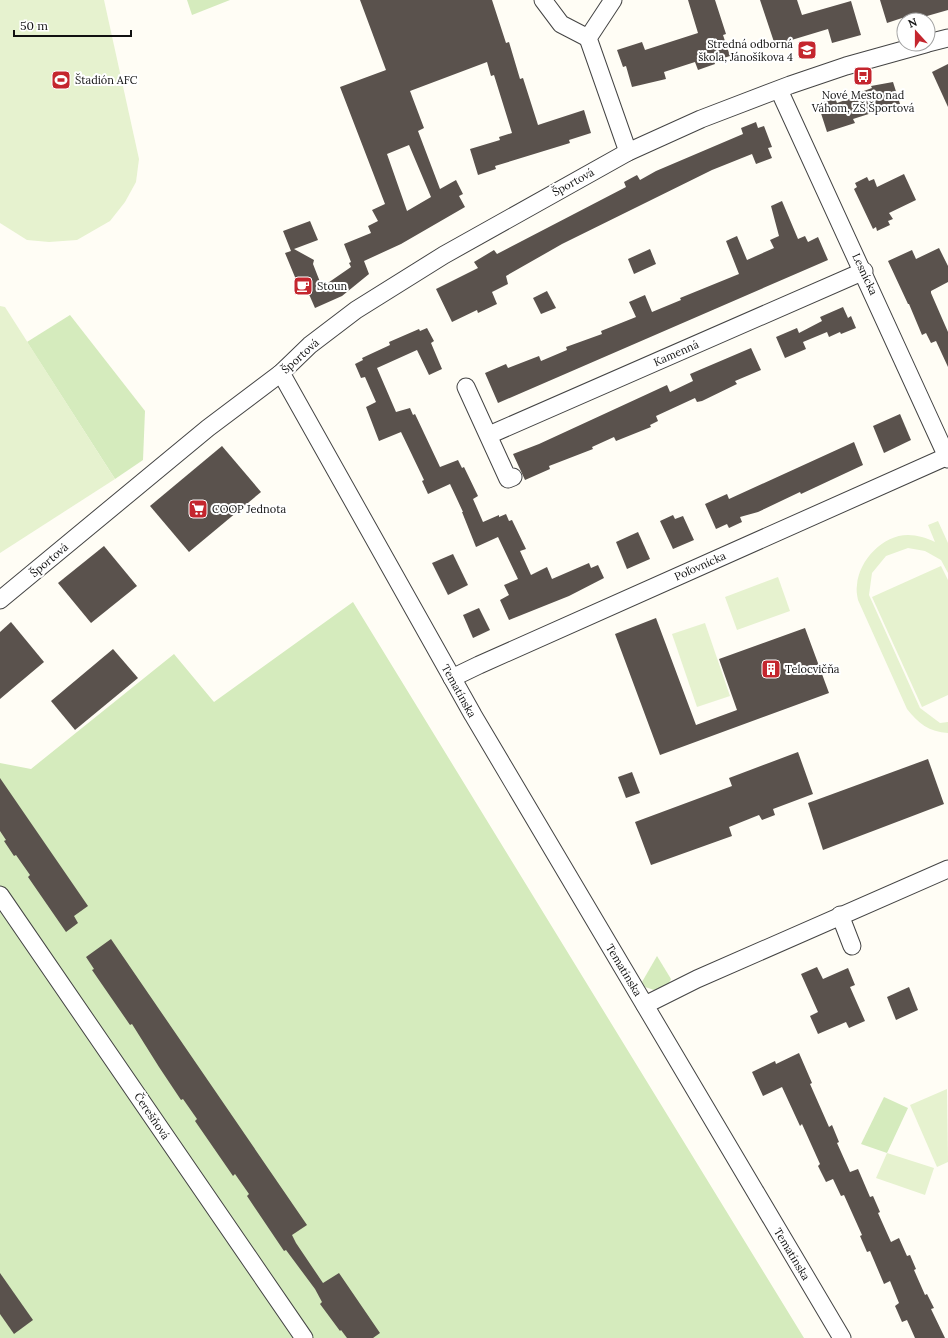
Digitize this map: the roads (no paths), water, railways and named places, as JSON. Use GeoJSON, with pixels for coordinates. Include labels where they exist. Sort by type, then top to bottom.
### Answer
{"type":"FeatureCollection","features":[{"type":"Feature","properties":{"kind":"street"},"geometry":{"type":"LineString","coordinates":[[543,0],[561,24],[588,38],[628,152]]}},
{"type":"Feature","properties":{"kind":"street"},"geometry":{"type":"LineString","coordinates":[[588,38],[613,0]]}},
{"type":"Feature","properties":{"kind":"street"},"geometry":{"type":"LineString","coordinates":[[936,41],[948,38]]}},
{"type":"Feature","properties":{"kind":"street","name":"Športová"},"geometry":{"type":"LineString","coordinates":[[0,600],[208,428],[281,373],[310,345],[356,310],[401,282],[499,223],[628,152],[701,119],[846,66],[896,52]]}},
{"type":"Feature","properties":{"kind":"street","name":"Lesnícka"},"geometry":{"type":"LineString","coordinates":[[779,90],[864,271],[948,457]]}},
{"type":"Feature","properties":{"kind":"street","name":"Kamenná"},"geometry":{"type":"LineString","coordinates":[[489,435],[864,271]]}},
{"type":"Feature","properties":{"kind":"street","name":"Tematínska"},"geometry":{"type":"LineString","coordinates":[[281,373],[452,678],[842,1338]]}},
{"type":"Feature","properties":{"kind":"street"},"geometry":{"type":"LineString","coordinates":[[466,387],[508,479],[513,477]]}},
{"type":"Feature","properties":{"kind":"street","name":"Poľovnícka"},"geometry":{"type":"LineString","coordinates":[[452,678],[479,664],[948,457]]}},
{"type":"Feature","properties":{"kind":"street","name":"Tematínska"},"geometry":{"type":"LineString","coordinates":[[645,1005],[683,985],[948,869]]}},
{"type":"Feature","properties":{"kind":"street","name":"Čerešňová"},"geometry":{"type":"LineString","coordinates":[[0,895],[304,1338]]}},
{"type":"Feature","properties":{"kind":"street"},"geometry":{"type":"LineString","coordinates":[[840,915],[852,946]]}},
{"type":"Feature","properties":{"kind":"place","name":"Stredná odborná škola, Jánošíkova 4"},"geometry":{"type":"Point","coordinates":[807,50]}},
{"type":"Feature","properties":{"kind":"place","name":"Nové Mesto nad Váhom, ZŠ Športová"},"geometry":{"type":"Point","coordinates":[863,76]}},
{"type":"Feature","properties":{"kind":"place","name":"Štadión AFC"},"geometry":{"type":"Point","coordinates":[61,80]}},
{"type":"Feature","properties":{"kind":"place","name":"Stoun"},"geometry":{"type":"Point","coordinates":[303,286]}},
{"type":"Feature","properties":{"kind":"place","name":"COOP Jednota"},"geometry":{"type":"Point","coordinates":[198,509]}},
{"type":"Feature","properties":{"kind":"place","name":"Telocvičňa"},"geometry":{"type":"Point","coordinates":[771,669]}}]}
